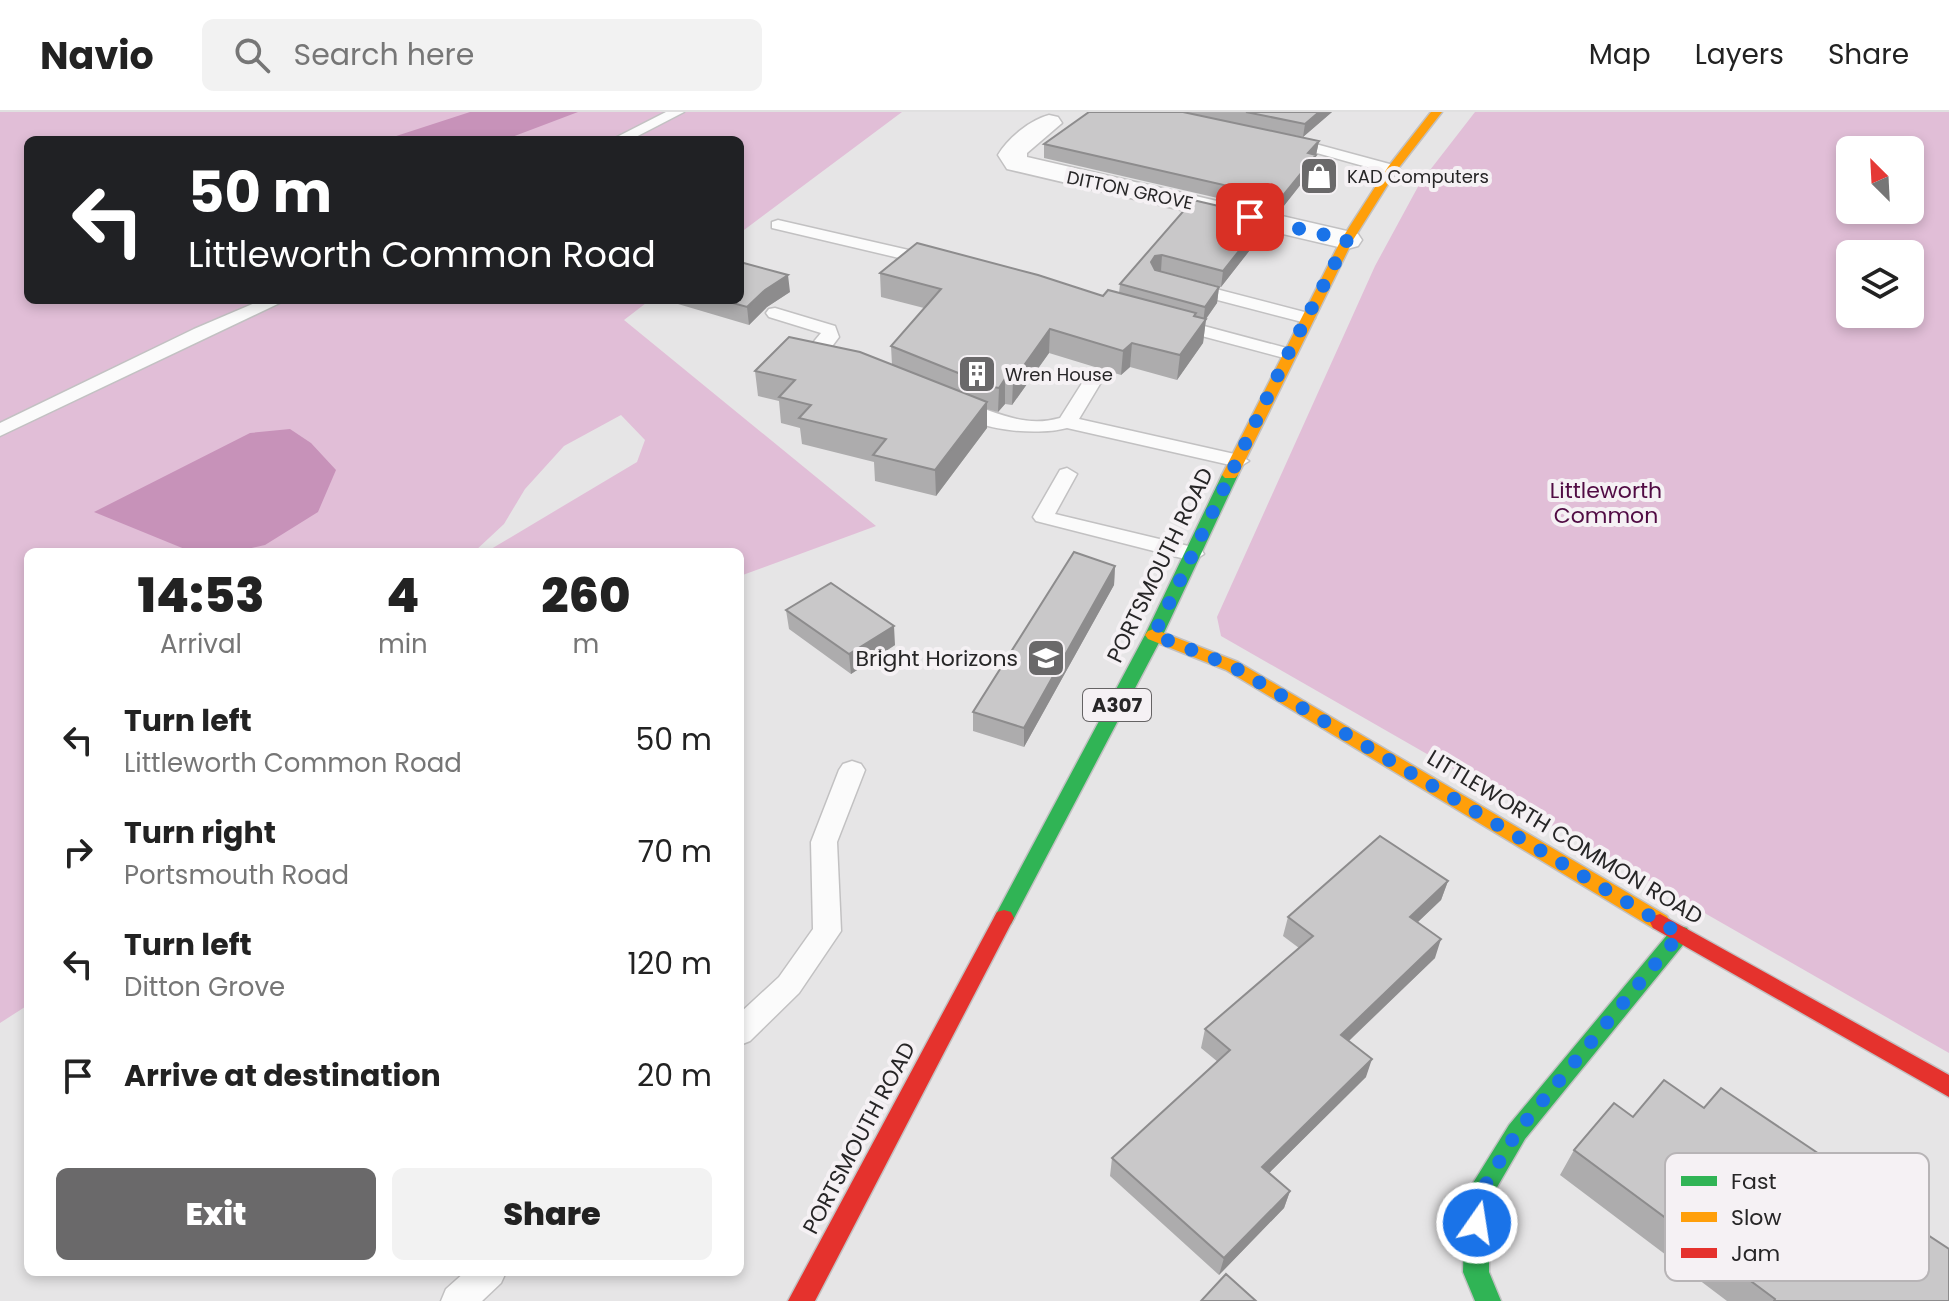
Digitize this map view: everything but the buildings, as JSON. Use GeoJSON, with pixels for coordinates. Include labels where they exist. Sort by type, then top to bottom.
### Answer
{"type":"FeatureCollection","features":[{"type":"Feature","properties":{"kind":"main road","name":"PORTSMOUTH ROAD"},"geometry":{"type":"LineString","coordinates":[[801,1301],[1154,635],[1288,354],[1347,240],[1392,169],[1437,112]]}},
{"type":"Feature","properties":{"kind":"main road","name":"LITTLEWORTH COMMON ROAD"},"geometry":{"type":"LineString","coordinates":[[1154,635],[1232,666],[1680,934],[1949,1087]]}},
{"type":"Feature","properties":{"kind":"main road"},"geometry":{"type":"LineString","coordinates":[[1488,1301],[1476,1272],[1477,1199],[1517,1132],[1680,934]]}},
{"type":"Feature","properties":{"kind":"street","name":"DITTON GROVE"},"geometry":{"type":"LineString","coordinates":[[1049,123],[1016,148],[1012,155],[1017,163],[1347,240]]}},
{"type":"Feature","properties":{"kind":"lane"},"geometry":{"type":"LineString","coordinates":[[626,136],[677,112]]}},
{"type":"Feature","properties":{"kind":"lane"},"geometry":{"type":"LineString","coordinates":[[1264,136],[1318,147],[1392,169]]}},
{"type":"Feature","properties":{"kind":"lane"},"geometry":{"type":"LineString","coordinates":[[778,225],[945,264]]}},
{"type":"Feature","properties":{"kind":"lane"},"geometry":{"type":"LineString","coordinates":[[1174,283],[1306,318]]}},
{"type":"Feature","properties":{"kind":"lane"},"geometry":{"type":"LineString","coordinates":[[0,430],[200,333],[268,304]]}},
{"type":"Feature","properties":{"kind":"lane"},"geometry":{"type":"LineString","coordinates":[[775,313],[822,325],[829,330],[830,337],[820,345],[822,352],[867,370]]}},
{"type":"Feature","properties":{"kind":"lane"},"geometry":{"type":"LineString","coordinates":[[1154,318],[1288,354]]}},
{"type":"Feature","properties":{"kind":"lane"},"geometry":{"type":"LineString","coordinates":[[1067,422],[1091,384]]}},
{"type":"Feature","properties":{"kind":"lane"},"geometry":{"type":"LineString","coordinates":[[941,400],[1020,428],[1040,430],[1067,422],[1239,461]]}},
{"type":"Feature","properties":{"kind":"lane"},"geometry":{"type":"LineString","coordinates":[[1067,474],[1043,517],[1193,554]]}},
{"type":"Feature","properties":{"kind":"lane"},"geometry":{"type":"LineString","coordinates":[[744,1028],[789,985],[827,931],[824,842],[852,770]]}},
{"type":"Feature","properties":{"kind":"lane"},"geometry":{"type":"LineString","coordinates":[[458,1301],[485,1276]]}},
{"type":"Feature","properties":{"kind":"green space"},"geometry":{"type":"Polygon","coordinates":[[[0,112],[902,112],[744,230],[744,136],[24,136],[24,304],[645,304],[624,320],[876,526],[744,575],[744,548],[493,548],[637,462],[645,440],[621,415],[564,446],[525,489],[504,524],[478,548],[24,548],[24,1008],[0,1023],[0,112]]]}},
{"type":"Feature","properties":{"kind":"green space","name":"Littleworth Common"},"geometry":{"type":"Polygon","coordinates":[[[1475,112],[1949,112],[1949,1053],[1221,636],[1217,617],[1375,266],[1420,183],[1475,112]]]}},
{"type":"Feature","properties":{"kind":"shaded area"},"geometry":{"type":"Polygon","coordinates":[[[470,112],[578,112],[515,136],[396,136],[470,112]]]}},
{"type":"Feature","properties":{"kind":"shaded area"},"geometry":{"type":"Polygon","coordinates":[[[290,429],[311,443],[336,470],[318,512],[265,545],[252,548],[182,548],[94,512],[250,433],[290,429]]]}},
{"type":"Feature","properties":{"kind":"traffic: fast"},"geometry":{"type":"LineString","coordinates":[[1004,918],[1154,635],[1230,475]]}},
{"type":"Feature","properties":{"kind":"traffic: fast"},"geometry":{"type":"LineString","coordinates":[[1488,1301],[1476,1272],[1477,1199],[1517,1132],[1680,934]]}},
{"type":"Feature","properties":{"kind":"traffic: slow"},"geometry":{"type":"LineString","coordinates":[[1230,475],[1347,240],[1392,169],[1437,112]]}},
{"type":"Feature","properties":{"kind":"traffic: slow"},"geometry":{"type":"LineString","coordinates":[[1154,635],[1232,666],[1660,922]]}},
{"type":"Feature","properties":{"kind":"traffic: jam"},"geometry":{"type":"LineString","coordinates":[[801,1301],[1004,918]]}},
{"type":"Feature","properties":{"kind":"traffic: jam"},"geometry":{"type":"LineString","coordinates":[[1660,922],[1949,1087]]}},
{"type":"Feature","properties":{"kind":"place","name":"KAD Computers"},"geometry":{"type":"Point","coordinates":[1319,176]}},
{"type":"Feature","properties":{"kind":"place","name":"Wren House"},"geometry":{"type":"Point","coordinates":[977,374]}},
{"type":"Feature","properties":{"kind":"place","name":"Bright Horizons"},"geometry":{"type":"Point","coordinates":[1046,658]}},
{"type":"Feature","properties":{"kind":"route"},"geometry":{"type":"LineString","coordinates":[[1250,217],[1347,240],[1288,354],[1154,635],[1232,666],[1680,934],[1517,1132],[1477,1199],[1477,1223]]}}]}
